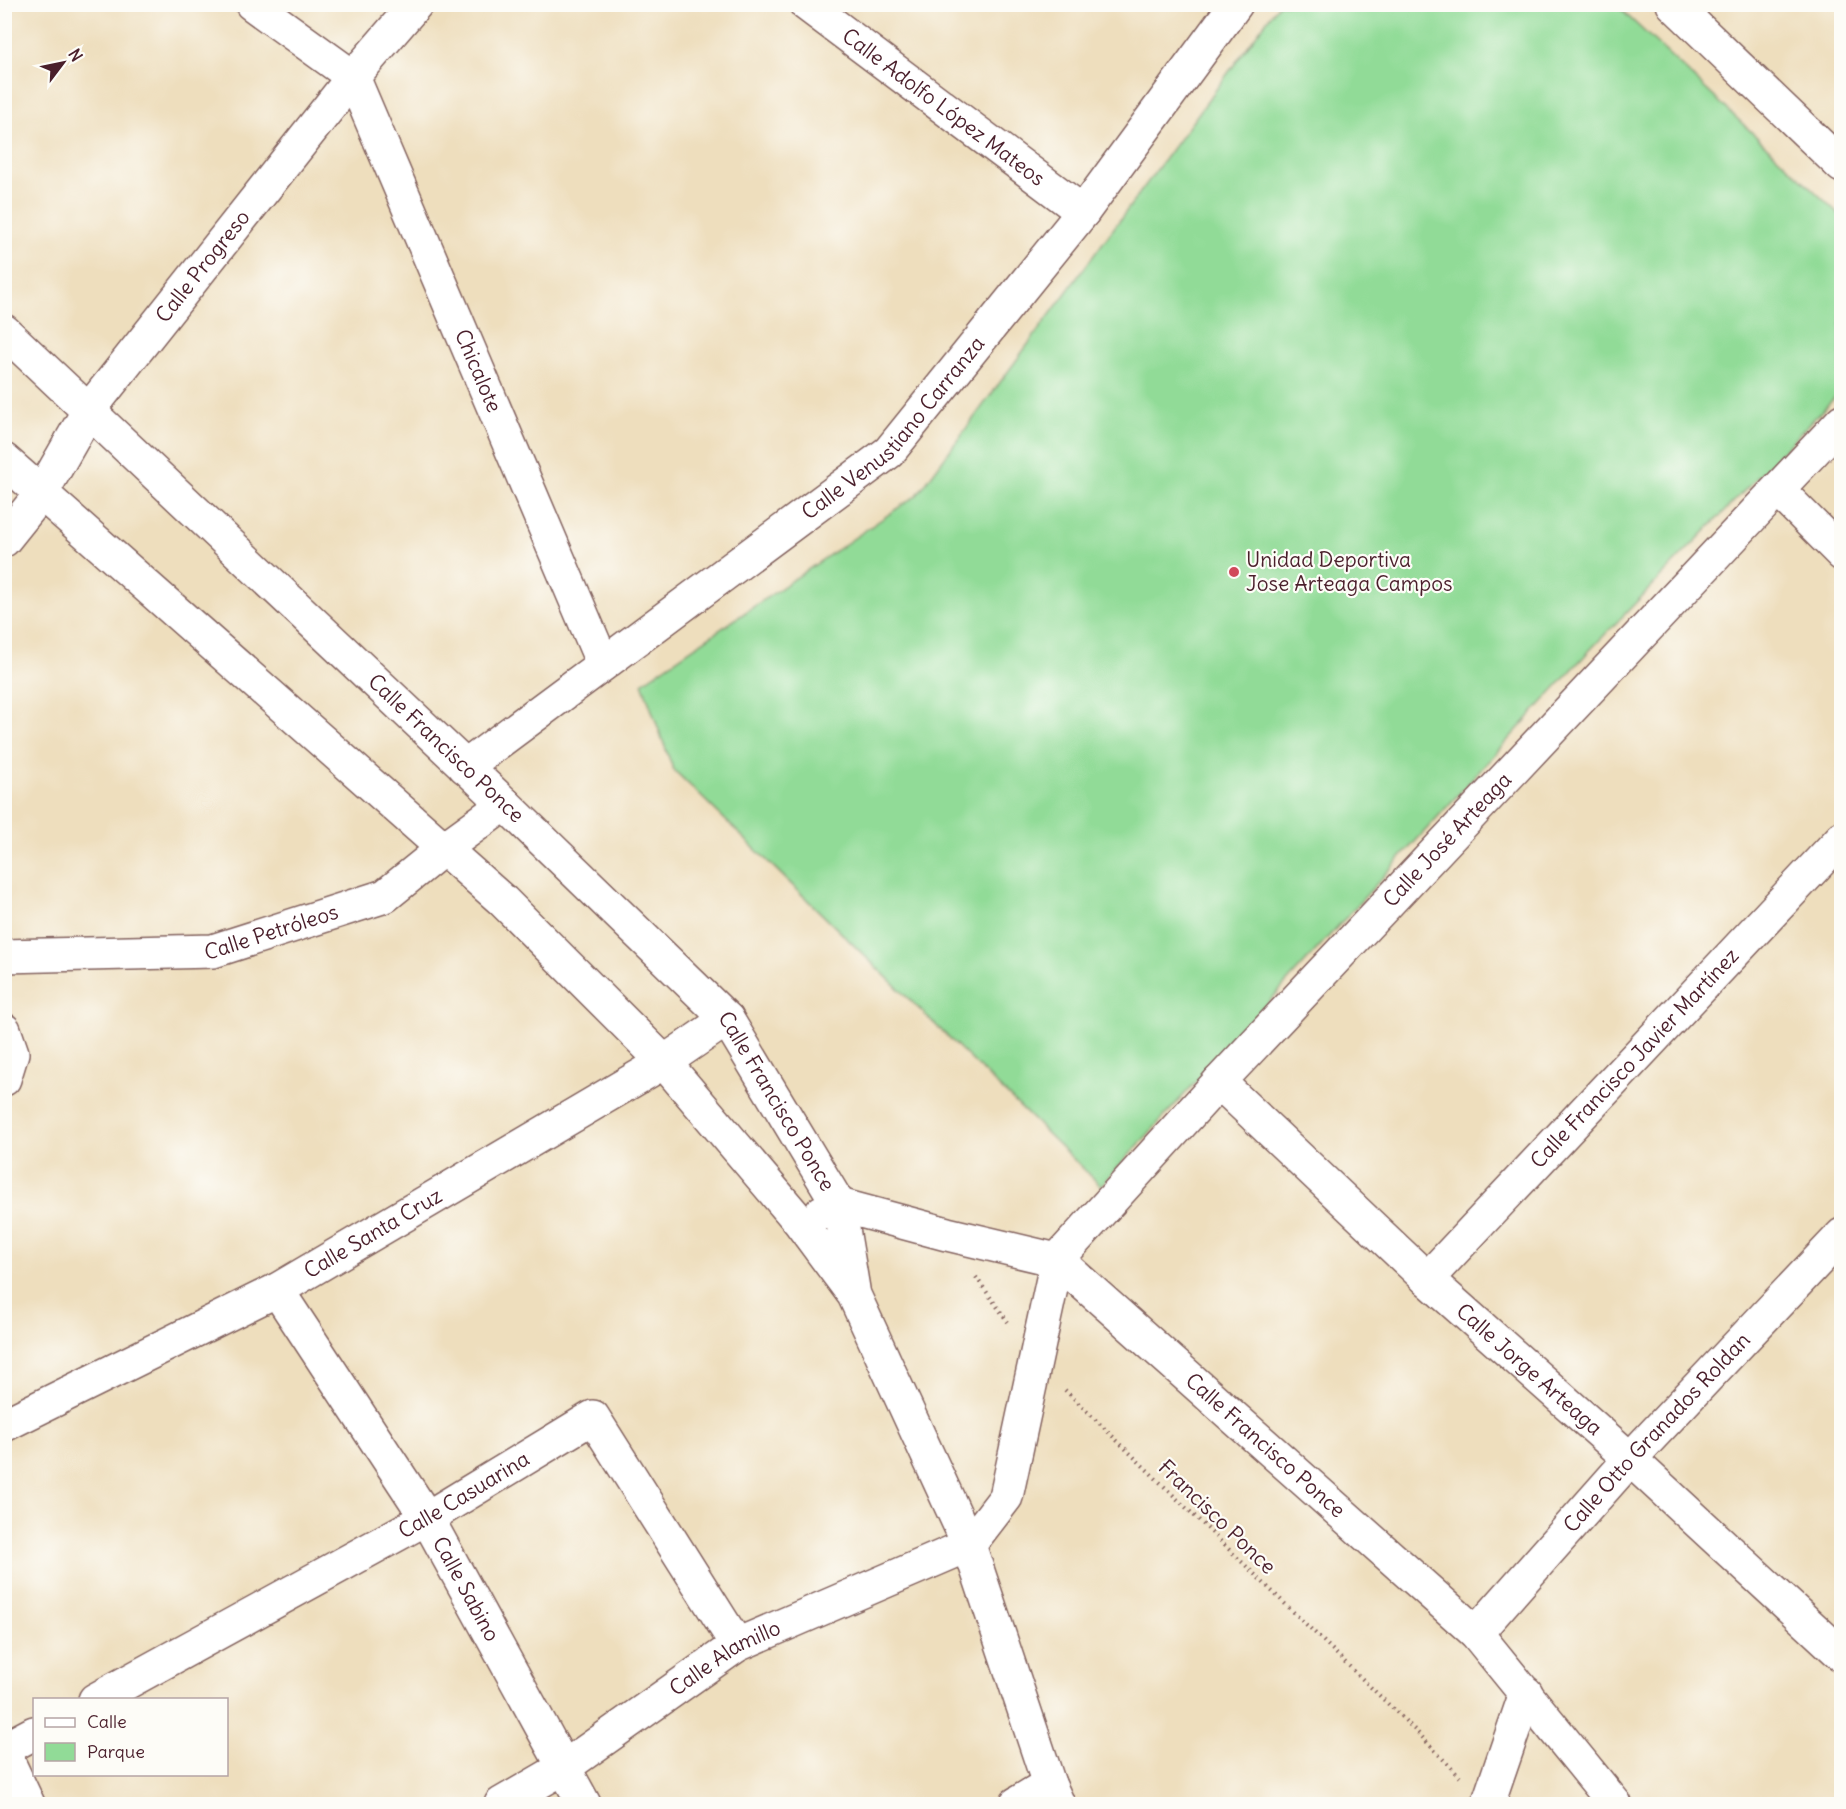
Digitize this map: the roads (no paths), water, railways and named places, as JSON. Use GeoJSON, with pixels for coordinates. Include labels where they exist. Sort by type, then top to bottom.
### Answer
{"type":"FeatureCollection","features":[{"type":"Feature","properties":{"kind":"street"},"geometry":{"type":"LineString","coordinates":[[252,4],[353,77]]}},
{"type":"Feature","properties":{"kind":"street","name":"Calle Progreso"},"geometry":{"type":"LineString","coordinates":[[4,540],[41,494],[89,410],[353,77],[416,4]]}},
{"type":"Feature","properties":{"kind":"street","name":"Calle Adolfo López Mateos"},"geometry":{"type":"LineString","coordinates":[[806,4],[1083,212]]}},
{"type":"Feature","properties":{"kind":"street","name":"Calle Venustiano Carranza"},"geometry":{"type":"LineString","coordinates":[[465,767],[889,452],[1083,212],[1236,4]]}},
{"type":"Feature","properties":{"kind":"street"},"geometry":{"type":"LineString","coordinates":[[1672,4],[1842,166]]}},
{"type":"Feature","properties":{"kind":"street","name":"Chicalote"},"geometry":{"type":"LineString","coordinates":[[353,77],[603,664]]}},
{"type":"Feature","properties":{"kind":"street","name":"Calle Francisco Ponce"},"geometry":{"type":"LineString","coordinates":[[4,330],[505,804],[727,1019],[839,1205],[854,1295]]}},
{"type":"Feature","properties":{"kind":"street","name":"Calle José Arteaga"},"geometry":{"type":"LineString","coordinates":[[1057,1260],[1219,1082],[1842,421]]}},
{"type":"Feature","properties":{"kind":"street","name":"Calle Francisco Ponce"},"geometry":{"type":"LineString","coordinates":[[4,460],[503,901],[664,1062],[799,1221],[854,1295]]}},
{"type":"Feature","properties":{"kind":"street"},"geometry":{"type":"LineString","coordinates":[[1778,490],[1842,554]]}},
{"type":"Feature","properties":{"kind":"street","name":"Calle Petróleos"},"geometry":{"type":"LineString","coordinates":[[4,956],[213,951],[385,896],[443,849],[505,804]]}},
{"type":"Feature","properties":{"kind":"street","name":"Calle Francisco Javier Martínez"},"geometry":{"type":"LineString","coordinates":[[1427,1279],[1842,838]]}},
{"type":"Feature","properties":{"kind":"street","name":"Calle Santa Cruz"},"geometry":{"type":"LineString","coordinates":[[4,1425],[276,1290],[664,1062],[727,1019]]}},
{"type":"Feature","properties":{"kind":"street"},"geometry":{"type":"LineString","coordinates":[[4,1030],[12,1053],[4,1079]]}},
{"type":"Feature","properties":{"kind":"street","name":"Calle Jorge Arteaga"},"geometry":{"type":"LineString","coordinates":[[1219,1082],[1427,1279],[1630,1459],[1842,1654]]}},
{"type":"Feature","properties":{"kind":"street","name":"Calle Francisco Ponce"},"geometry":{"type":"LineString","coordinates":[[799,1221],[839,1205],[1057,1260],[1476,1633],[1615,1804]]}},
{"type":"Feature","properties":{"kind":"street","name":"Calle Otto Granados Roldan"},"geometry":{"type":"LineString","coordinates":[[1476,1633],[1630,1459],[1842,1235]]}},
{"type":"Feature","properties":{"kind":"street"},"geometry":{"type":"LineString","coordinates":[[969,1545],[1006,1497],[1057,1260]]}},
{"type":"Feature","properties":{"kind":"street","name":"Calle Sabino"},"geometry":{"type":"LineString","coordinates":[[276,1290],[427,1518],[584,1804]]}},
{"type":"Feature","properties":{"kind":"street"},"geometry":{"type":"LineString","coordinates":[[854,1295],[969,1545],[1054,1794],[1016,1804]]}},
{"type":"Feature","properties":{"kind":"street","name":"Calle Casuarina"},"geometry":{"type":"LineString","coordinates":[[99,1698],[427,1518],[593,1417],[736,1645]]}},
{"type":"Feature","properties":{"kind":"street","name":"Calle Alamillo"},"geometry":{"type":"LineString","coordinates":[[501,1804],[563,1768],[736,1645],[969,1545]]}},
{"type":"Feature","properties":{"kind":"street"},"geometry":{"type":"LineString","coordinates":[[1488,1804],[1526,1693]]}},
{"type":"Feature","properties":{"kind":"street"},"geometry":{"type":"LineString","coordinates":[[28,1804],[4,1751],[33,1734]]}},
{"type":"Feature","properties":{"kind":"place","name":"Unidad Deportiva Jose Arteaga Campos"},"geometry":{"type":"Point","coordinates":[1234,572]}}]}
